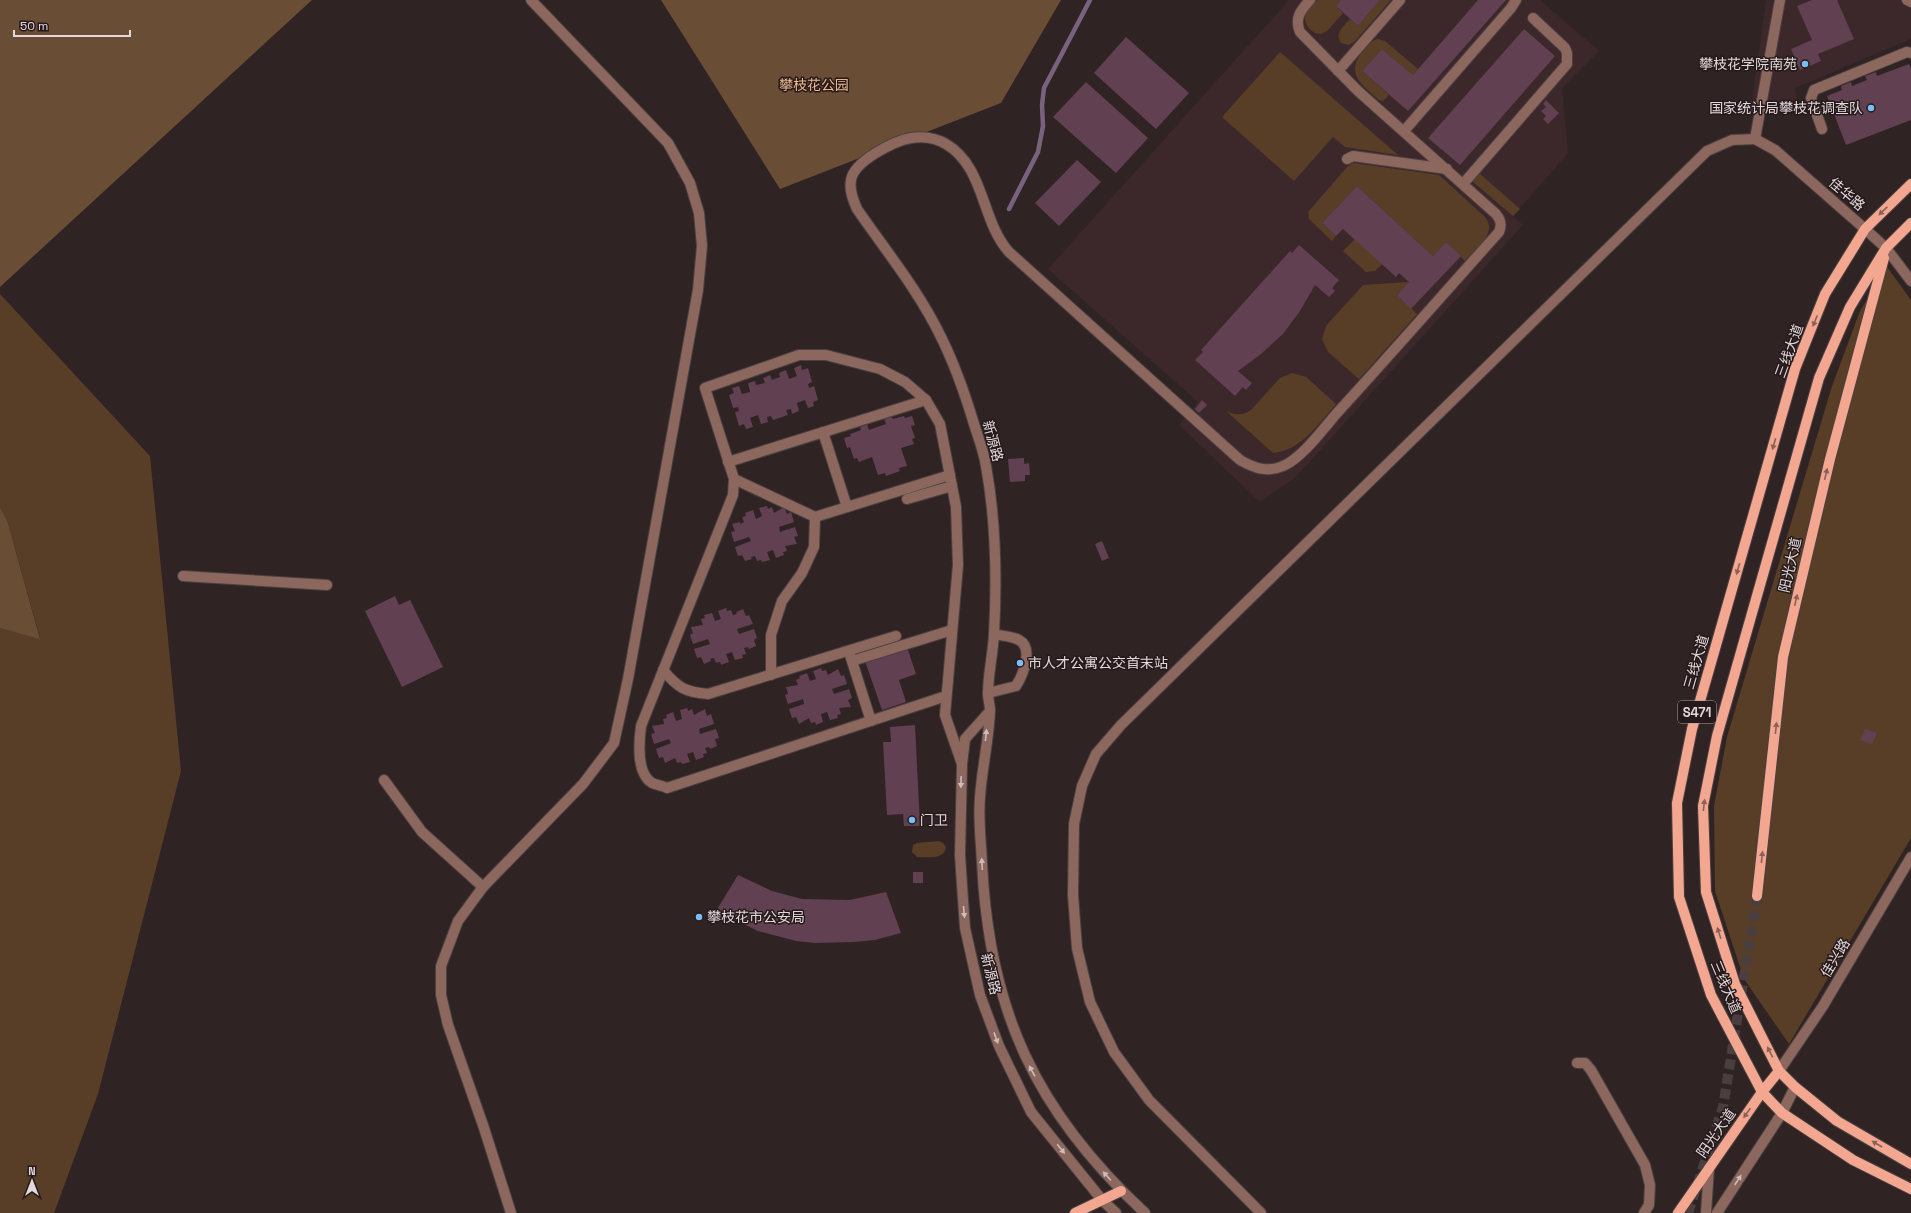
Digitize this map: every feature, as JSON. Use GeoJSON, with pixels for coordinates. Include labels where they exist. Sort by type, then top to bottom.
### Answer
{"type":"FeatureCollection","features":[{"type":"Feature","properties":{"kind":"main road","name":"三线大道"},"geometry":{"type":"LineString","coordinates":[[1911,184],[1866,228],[1825,294],[1795,369],[1692,729],[1677,803],[1679,898],[1711,995],[1762,1092],[1782,1113],[1853,1160],[1911,1189]]}},
{"type":"Feature","properties":{"kind":"main road","name":"三线大道"},"geometry":{"type":"LineString","coordinates":[[1911,223],[1886,248],[1850,307],[1819,378],[1717,736],[1703,806],[1706,892],[1736,984],[1779,1071],[1795,1087],[1837,1121],[1911,1164]]}},
{"type":"Feature","properties":{"kind":"main road","name":"阳光大道"},"geometry":{"type":"LineString","coordinates":[[1757,896],[1783,657],[1830,459],[1886,248]]}},
{"type":"Feature","properties":{"kind":"main road","name":"阳光大道"},"geometry":{"type":"LineString","coordinates":[[1678,1213],[1762,1092],[1779,1071]]}},
{"type":"Feature","properties":{"kind":"main road"},"geometry":{"type":"LineString","coordinates":[[1075,1213],[1121,1191]]}},
{"type":"Feature","properties":{"kind":"street"},"geometry":{"type":"LineString","coordinates":[[511,1213],[484,1128],[448,1025],[441,995],[441,966],[458,921],[483,887],[583,784],[614,743],[628,679],[697,297],[702,246],[699,213],[690,183],[668,143],[531,0]]}},
{"type":"Feature","properties":{"kind":"street"},"geometry":{"type":"LineString","coordinates":[[1310,0],[1298,15],[1298,26],[1300,32],[1358,91],[1463,184],[1566,64],[1568,53],[1565,48],[1533,18]]}},
{"type":"Feature","properties":{"kind":"street"},"geometry":{"type":"LineString","coordinates":[[1338,71],[1400,0]]}},
{"type":"Feature","properties":{"kind":"street"},"geometry":{"type":"LineString","coordinates":[[1404,131],[1511,8],[1516,0]]}},
{"type":"Feature","properties":{"kind":"street"},"geometry":{"type":"LineString","coordinates":[[1261,1213],[1149,1100],[1114,1052],[1090,1002],[1077,948],[1073,895],[1074,832],[1082,786],[1096,754],[1121,725],[1707,151],[1732,140],[1755,139],[1780,0]]}},
{"type":"Feature","properties":{"kind":"street"},"geometry":{"type":"LineString","coordinates":[[1907,0],[1911,2]]}},
{"type":"Feature","properties":{"kind":"street"},"geometry":{"type":"LineString","coordinates":[[1822,129],[1811,98],[1814,90],[1907,52],[1911,54]]}},
{"type":"Feature","properties":{"kind":"street","name":"新源路"},"geometry":{"type":"LineString","coordinates":[[1145,1213],[1121,1191],[1088,1155],[1053,1107],[1029,1066],[1011,1025],[996,976],[984,907],[980,800],[990,711],[988,693],[994,634],[995,579],[993,514],[986,462],[958,375],[941,336],[919,298],[857,209],[853,199],[851,180],[855,171],[867,160],[900,141],[912,138],[936,139],[947,145],[967,164],[975,178],[994,232],[1009,252],[1240,460],[1261,469],[1273,470],[1294,459],[1500,232],[1501,223],[1496,214],[1463,184]]}},
{"type":"Feature","properties":{"kind":"street","name":"佳华路"},"geometry":{"type":"LineString","coordinates":[[1755,139],[1775,150],[1866,228],[1886,248],[1911,281]]}},
{"type":"Feature","properties":{"kind":"street"},"geometry":{"type":"LineString","coordinates":[[1347,158],[1353,156],[1447,169]]}},
{"type":"Feature","properties":{"kind":"street"},"geometry":{"type":"LineString","coordinates":[[946,696],[667,788],[651,782],[642,767],[638,747],[641,726],[733,495],[734,479],[704,388],[799,355],[826,355],[880,370],[905,382],[926,400],[940,424],[956,507],[958,565],[945,715],[962,764]]}},
{"type":"Feature","properties":{"kind":"street"},"geometry":{"type":"LineString","coordinates":[[728,462],[926,400]]}},
{"type":"Feature","properties":{"kind":"street"},"geometry":{"type":"LineString","coordinates":[[823,432],[847,507]]}},
{"type":"Feature","properties":{"kind":"street"},"geometry":{"type":"LineString","coordinates":[[734,479],[815,517],[950,475]]}},
{"type":"Feature","properties":{"kind":"street"},"geometry":{"type":"LineString","coordinates":[[907,499],[952,486]]}},
{"type":"Feature","properties":{"kind":"street"},"geometry":{"type":"LineString","coordinates":[[771,675],[771,635],[782,601],[802,573],[814,547],[815,517]]}},
{"type":"Feature","properties":{"kind":"street"},"geometry":{"type":"LineString","coordinates":[[182,576],[327,585]]}},
{"type":"Feature","properties":{"kind":"street"},"geometry":{"type":"LineString","coordinates":[[852,661],[952,630]]}},
{"type":"Feature","properties":{"kind":"street"},"geometry":{"type":"LineString","coordinates":[[988,693],[1016,686],[1025,667],[1026,652],[1021,640],[994,634]]}},
{"type":"Feature","properties":{"kind":"street"},"geometry":{"type":"LineString","coordinates":[[663,670],[674,684],[689,692],[708,694],[896,636]]}},
{"type":"Feature","properties":{"kind":"street"},"geometry":{"type":"LineString","coordinates":[[848,651],[871,721]]}},
{"type":"Feature","properties":{"kind":"street","name":"新源路"},"geometry":{"type":"LineString","coordinates":[[990,711],[965,739],[962,764],[960,855],[965,928],[980,995],[999,1046],[1031,1112],[1102,1200],[1116,1213]]}},
{"type":"Feature","properties":{"kind":"street"},"geometry":{"type":"LineString","coordinates":[[384,780],[422,832],[483,887]]}},
{"type":"Feature","properties":{"kind":"street","name":"佳兴路"},"geometry":{"type":"LineString","coordinates":[[1779,1071],[1823,1006],[1911,857]]}},
{"type":"Feature","properties":{"kind":"street"},"geometry":{"type":"LineString","coordinates":[[1577,1063],[1585,1063],[1591,1070],[1645,1165],[1650,1185],[1649,1205],[1644,1213]]}},
{"type":"Feature","properties":{"kind":"street"},"geometry":{"type":"LineString","coordinates":[[1717,1213],[1782,1113],[1795,1087]]}},
{"type":"Feature","properties":{"kind":"street"},"geometry":{"type":"LineString","coordinates":[[1706,1213],[1709,1168]]}},
{"type":"Feature","properties":{"kind":"shaded area"},"geometry":{"type":"Polygon","coordinates":[[[1289,0],[1540,0],[1599,51],[1562,88],[1568,153],[1513,216],[1523,225],[1297,476],[1260,502],[1179,425],[1198,402],[1048,269],[1289,0]]]}},
{"type":"Feature","properties":{"kind":"shaded area"},"geometry":{"type":"Polygon","coordinates":[[[1317,0],[1341,0],[1336,6],[1343,13],[1327,31],[1321,34],[1317,34],[1311,30],[1306,24],[1305,20],[1307,11],[1317,0]]]}},
{"type":"Feature","properties":{"kind":"shaded area"},"geometry":{"type":"Polygon","coordinates":[[[1380,0],[1391,0],[1355,41],[1349,45],[1341,43],[1339,33],[1345,24],[1350,19],[1358,26],[1380,0]]]}},
{"type":"Feature","properties":{"kind":"shaded area","name":"攀枝花学院南苑"},"geometry":{"type":"Polygon","coordinates":[[[1766,0],[1911,0],[1911,39],[1795,88],[1797,100],[1754,107],[1754,112],[1741,114],[1739,104],[1752,101],[1766,0]]]}},
{"type":"Feature","properties":{"kind":"shaded area"},"geometry":{"type":"Polygon","coordinates":[[[1378,39],[1385,41],[1418,69],[1413,75],[1382,49],[1362,71],[1389,95],[1383,101],[1379,100],[1366,89],[1357,78],[1355,72],[1355,65],[1358,58],[1374,40],[1378,39]]]}},
{"type":"Feature","properties":{"kind":"shaded area"},"geometry":{"type":"Polygon","coordinates":[[[1280,52],[1398,155],[1345,147],[1333,137],[1294,181],[1222,117],[1280,52]]]}},
{"type":"Feature","properties":{"kind":"shaded area"},"geometry":{"type":"Polygon","coordinates":[[[1353,163],[1439,175],[1485,217],[1489,229],[1487,235],[1480,246],[1465,261],[1446,242],[1433,256],[1357,186],[1322,223],[1336,236],[1332,241],[1309,219],[1308,212],[1348,166],[1353,163]]]}},
{"type":"Feature","properties":{"kind":"shaded area"},"geometry":{"type":"Polygon","coordinates":[[[1479,173],[1520,209],[1513,216],[1472,181],[1479,173]]]}},
{"type":"Feature","properties":{"kind":"shaded area"},"geometry":{"type":"Polygon","coordinates":[[[1355,239],[1382,264],[1375,271],[1366,272],[1343,251],[1355,239]]]}},
{"type":"Feature","properties":{"kind":"shaded area"},"geometry":{"type":"Polygon","coordinates":[[[1887,267],[1911,300],[1911,838],[1789,1044],[1744,979],[1715,891],[1714,806],[1727,737],[1832,386],[1860,311],[1887,267]]]}},
{"type":"Feature","properties":{"kind":"shaded area"},"geometry":{"type":"Polygon","coordinates":[[[1409,282],[1397,295],[1417,314],[1359,379],[1328,352],[1322,339],[1326,326],[1363,285],[1409,282]]]}},
{"type":"Feature","properties":{"kind":"shaded area"},"geometry":{"type":"Polygon","coordinates":[[[0,294],[150,456],[181,771],[98,1094],[54,1213],[0,1213],[0,628],[40,638],[8,523],[0,507],[0,294]]]}},
{"type":"Feature","properties":{"kind":"shaded area"},"geometry":{"type":"Polygon","coordinates":[[[1292,373],[1306,377],[1336,404],[1301,442],[1283,451],[1273,453],[1226,411],[1238,414],[1248,412],[1280,378],[1292,373]]]}},
{"type":"Feature","properties":{"kind":"shaded area"},"geometry":{"type":"Polygon","coordinates":[[[939,841],[946,847],[945,851],[939,856],[917,857],[912,852],[913,845],[917,843],[939,841]]]}},
{"type":"Feature","properties":{"kind":"green space"},"geometry":{"type":"Polygon","coordinates":[[[0,0],[312,0],[0,287],[0,0]]]}},
{"type":"Feature","properties":{"kind":"green space","name":"攀枝花公园"},"geometry":{"type":"Polygon","coordinates":[[[661,0],[1061,0],[1001,103],[780,189],[661,0]]]}},
{"type":"Feature","properties":{"kind":"green space"},"geometry":{"type":"Polygon","coordinates":[[[0,507],[8,523],[40,639],[0,628],[0,507]]]}},
{"type":"Feature","properties":{"kind":"building"},"geometry":{"type":"Polygon","coordinates":[[[1341,0],[1380,0],[1358,26],[1336,6],[1341,0]]]}},
{"type":"Feature","properties":{"kind":"building"},"geometry":{"type":"Polygon","coordinates":[[[1478,0],[1506,0],[1408,111],[1362,71],[1382,49],[1413,75],[1478,0]]]}},
{"type":"Feature","properties":{"kind":"building"},"geometry":{"type":"Polygon","coordinates":[[[1812,0],[1837,0],[1854,39],[1818,54],[1821,61],[1800,70],[1791,49],[1812,40],[1797,6],[1812,0]]]}},
{"type":"Feature","properties":{"kind":"building"},"geometry":{"type":"Polygon","coordinates":[[[1524,29],[1555,56],[1460,165],[1428,138],[1524,29]]]}},
{"type":"Feature","properties":{"kind":"building"},"geometry":{"type":"Polygon","coordinates":[[[1126,37],[1189,93],[1156,129],[1094,73],[1126,37]]]}},
{"type":"Feature","properties":{"kind":"building","name":"国家统计局攀枝花调查队"},"geometry":{"type":"Polygon","coordinates":[[[1909,64],[1911,68],[1911,120],[1846,145],[1827,96],[1842,90],[1841,86],[1851,82],[1852,86],[1867,80],[1865,76],[1876,72],[1877,76],[1909,64]]]}},
{"type":"Feature","properties":{"kind":"building"},"geometry":{"type":"Polygon","coordinates":[[[1086,82],[1148,138],[1116,173],[1053,117],[1086,82]]]}},
{"type":"Feature","properties":{"kind":"building"},"geometry":{"type":"Polygon","coordinates":[[[1546,100],[1559,113],[1548,124],[1543,119],[1546,116],[1541,111],[1546,107],[1543,104],[1546,100]]]}},
{"type":"Feature","properties":{"kind":"building"},"geometry":{"type":"Polygon","coordinates":[[[1752,101],[1754,112],[1741,114],[1739,104],[1752,101]]]}},
{"type":"Feature","properties":{"kind":"building"},"geometry":{"type":"Polygon","coordinates":[[[1077,160],[1101,182],[1059,226],[1035,203],[1077,160]]]}},
{"type":"Feature","properties":{"kind":"building"},"geometry":{"type":"Polygon","coordinates":[[[1357,186],[1433,256],[1446,242],[1461,256],[1411,309],[1397,295],[1409,282],[1399,273],[1396,277],[1343,229],[1336,236],[1322,223],[1357,186]]]}},
{"type":"Feature","properties":{"kind":"building"},"geometry":{"type":"Polygon","coordinates":[[[1299,245],[1339,280],[1332,288],[1335,291],[1329,297],[1315,285],[1300,311],[1283,334],[1261,354],[1238,371],[1252,383],[1246,390],[1243,387],[1235,396],[1195,360],[1203,352],[1201,350],[1290,251],[1292,253],[1299,245]]]}},
{"type":"Feature","properties":{"kind":"building"},"geometry":{"type":"Polygon","coordinates":[[[801,365],[802,370],[808,368],[812,382],[808,384],[809,388],[814,386],[818,400],[813,402],[814,406],[808,408],[805,400],[797,403],[799,411],[792,414],[791,409],[786,410],[788,415],[773,420],[771,416],[767,417],[768,422],[761,424],[758,415],[750,418],[753,427],[746,429],[744,424],[739,426],[735,412],[739,411],[738,407],[733,408],[729,395],[734,393],[732,388],[739,386],[742,394],[750,392],[748,383],[755,381],[756,385],[765,383],[763,378],[770,375],[772,380],[780,377],[779,373],[786,370],[789,379],[797,376],[794,368],[801,365]]]}},
{"type":"Feature","properties":{"kind":"building"},"geometry":{"type":"Polygon","coordinates":[[[1202,400],[1207,405],[1199,413],[1195,409],[1202,400]]]}},
{"type":"Feature","properties":{"kind":"building"},"geometry":{"type":"Polygon","coordinates":[[[891,416],[893,419],[904,416],[905,418],[912,416],[915,425],[911,426],[915,438],[912,439],[914,444],[901,448],[907,466],[899,468],[900,471],[886,476],[885,473],[878,475],[872,457],[859,462],[857,458],[854,459],[850,447],[847,448],[844,438],[861,430],[860,427],[867,424],[869,430],[886,424],[884,419],[891,416]]]}},
{"type":"Feature","properties":{"kind":"building"},"geometry":{"type":"Polygon","coordinates":[[[1024,458],[1024,464],[1029,463],[1030,475],[1025,475],[1025,481],[1010,482],[1008,459],[1024,458]]]}},
{"type":"Feature","properties":{"kind":"building"},"geometry":{"type":"Polygon","coordinates":[[[767,506],[768,509],[772,507],[774,513],[784,507],[787,514],[791,512],[794,522],[779,527],[780,532],[795,527],[798,536],[794,537],[797,544],[785,546],[787,551],[783,552],[784,555],[776,558],[773,550],[767,552],[770,560],[762,562],[761,560],[757,561],[755,556],[751,557],[752,559],[745,561],[742,555],[738,556],[735,547],[751,541],[749,537],[734,542],[731,532],[735,531],[732,524],[740,522],[740,524],[744,522],[742,517],[746,516],[745,513],[753,510],[756,519],[762,516],[759,508],[767,506]]]}},
{"type":"Feature","properties":{"kind":"building"},"geometry":{"type":"Polygon","coordinates":[[[1102,541],[1109,558],[1102,561],[1095,544],[1102,541]]]}},
{"type":"Feature","properties":{"kind":"building"},"geometry":{"type":"Polygon","coordinates":[[[395,596],[399,605],[410,600],[443,667],[402,687],[365,611],[395,596]]]}},
{"type":"Feature","properties":{"kind":"building"},"geometry":{"type":"Polygon","coordinates":[[[726,608],[727,611],[731,610],[733,615],[737,614],[736,612],[743,609],[746,616],[749,615],[753,624],[737,629],[739,634],[754,629],[757,638],[754,640],[756,646],[749,649],[748,647],[744,648],[746,654],[742,655],[743,658],[735,660],[732,652],[726,654],[729,662],[721,665],[720,662],[716,663],[714,658],[710,659],[711,661],[704,664],[701,657],[697,658],[694,649],[710,644],[708,639],[693,644],[690,635],[693,633],[691,627],[703,625],[701,619],[705,618],[704,615],[712,613],[715,621],[721,619],[718,611],[726,608]]]}},
{"type":"Feature","properties":{"kind":"building"},"geometry":{"type":"Polygon","coordinates":[[[907,647],[916,674],[899,680],[906,702],[882,710],[865,661],[907,647]]]}},
{"type":"Feature","properties":{"kind":"building"},"geometry":{"type":"Polygon","coordinates":[[[821,668],[822,671],[826,670],[828,675],[838,669],[841,676],[844,675],[847,684],[832,689],[834,694],[849,689],[852,698],[848,700],[851,707],[839,708],[841,714],[837,715],[838,718],[830,720],[827,712],[821,714],[823,722],[816,725],[815,722],[811,723],[809,718],[799,724],[796,717],[792,718],[789,709],[804,704],[803,699],[788,704],[785,695],[788,694],[786,687],[798,685],[796,680],[800,678],[799,676],[807,673],[810,681],[816,679],[813,671],[821,668]]]}},
{"type":"Feature","properties":{"kind":"building"},"geometry":{"type":"Polygon","coordinates":[[[687,708],[688,711],[692,709],[694,715],[705,709],[707,716],[711,714],[714,724],[699,729],[700,734],[716,729],[719,738],[715,739],[717,746],[710,749],[709,747],[705,748],[707,753],[703,754],[704,757],[696,760],[693,752],[687,754],[690,762],[682,764],[681,762],[677,763],[675,758],[665,763],[663,757],[659,758],[656,749],[671,743],[669,739],[654,744],[651,734],[655,733],[652,726],[664,724],[663,719],[667,718],[666,715],[673,712],[676,721],[682,719],[680,710],[687,708]]]}},
{"type":"Feature","properties":{"kind":"building"},"geometry":{"type":"Polygon","coordinates":[[[915,725],[920,826],[904,826],[903,814],[887,815],[883,742],[891,742],[890,727],[915,725]]]}},
{"type":"Feature","properties":{"kind":"building"},"geometry":{"type":"Polygon","coordinates":[[[1865,729],[1877,733],[1872,744],[1860,740],[1865,729]]]}},
{"type":"Feature","properties":{"kind":"building"},"geometry":{"type":"Polygon","coordinates":[[[913,872],[923,872],[923,883],[913,883],[913,872]]]}},
{"type":"Feature","properties":{"kind":"building"},"geometry":{"type":"Polygon","coordinates":[[[738,875],[772,891],[802,899],[850,900],[886,892],[901,933],[875,940],[815,943],[796,941],[758,931],[716,911],[738,875]]]}},
{"type":"Feature","properties":{"kind":"waterway"},"geometry":{"type":"LineString","coordinates":[[1009,209],[1038,152],[1043,126],[1042,105],[1044,88],[1090,0]]}},
{"type":"Feature","properties":{"kind":"tunnel"},"geometry":{"type":"LineString","coordinates":[[1688,1213],[1723,1107],[1757,896]]}},
{"type":"Feature","properties":{"kind":"place","name":"攀枝花学院南苑"},"geometry":{"type":"Point","coordinates":[1805,64]}},
{"type":"Feature","properties":{"kind":"place","name":"国家统计局攀枝花调查队"},"geometry":{"type":"Point","coordinates":[1871,108]}},
{"type":"Feature","properties":{"kind":"place","name":"市人才公寓公交首末站"},"geometry":{"type":"Point","coordinates":[1020,663]}},
{"type":"Feature","properties":{"kind":"place","name":"门卫"},"geometry":{"type":"Point","coordinates":[912,820]}},
{"type":"Feature","properties":{"kind":"place","name":"攀枝花市公安局"},"geometry":{"type":"Point","coordinates":[699,917]}}]}
